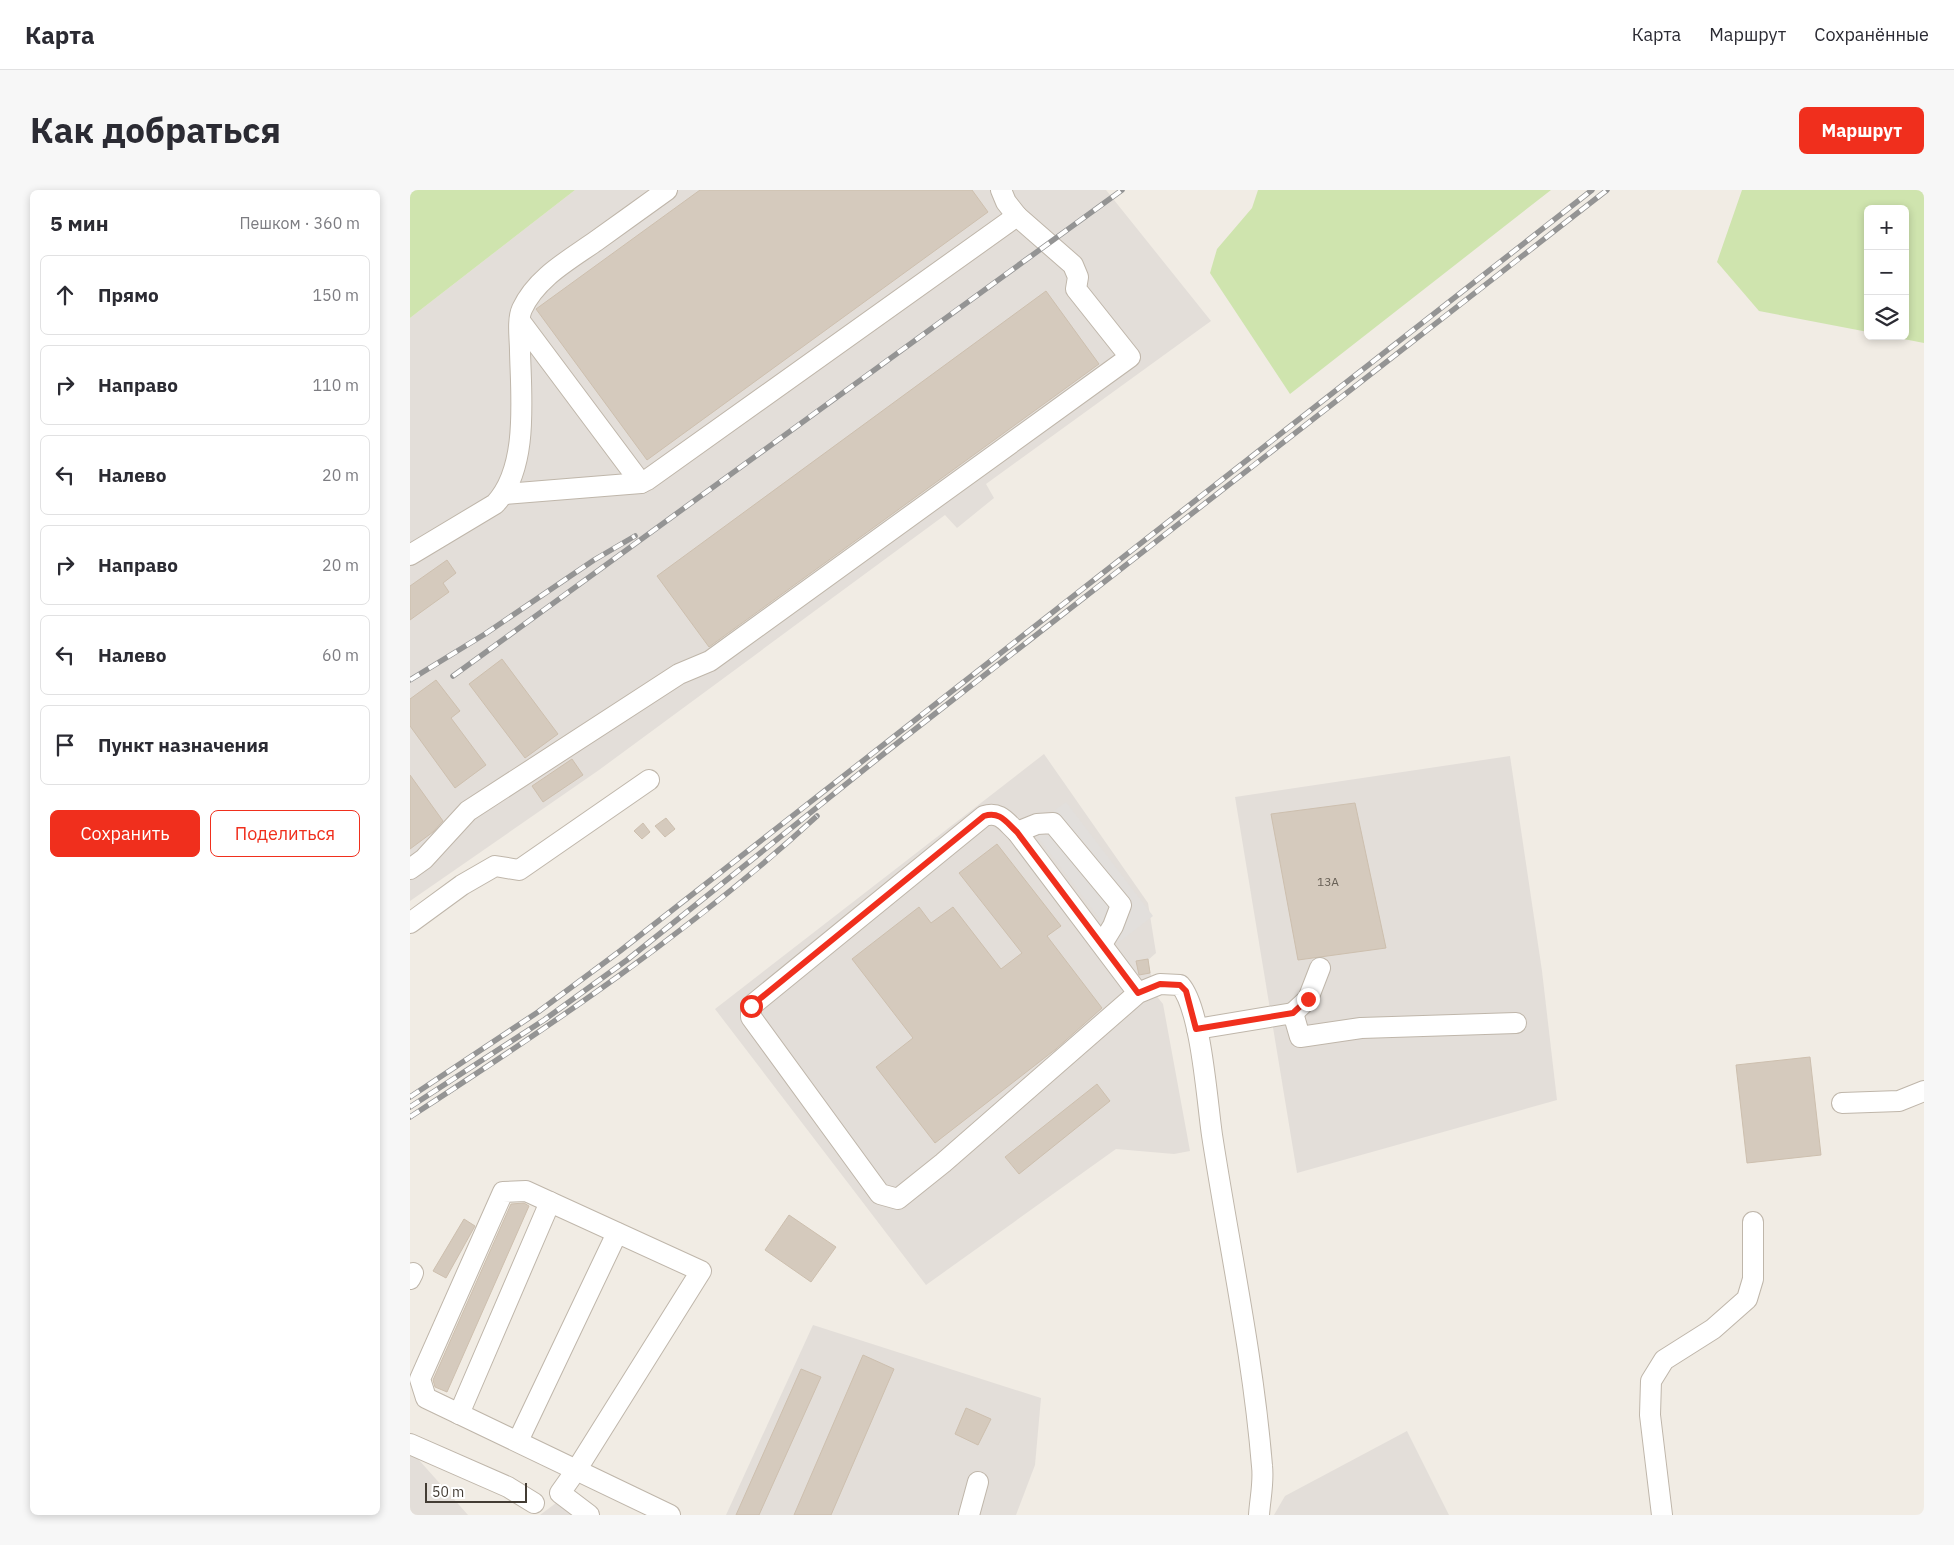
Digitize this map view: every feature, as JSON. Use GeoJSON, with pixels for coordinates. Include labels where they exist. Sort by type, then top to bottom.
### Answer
{"type":"FeatureCollection","features":[{"type":"Feature","properties":{"kind":"street"},"geometry":{"type":"LineString","coordinates":[[410,555],[495,504],[505,494],[513,475],[521,420],[521,311],[530,295],[549,274],[667,190]]}},
{"type":"Feature","properties":{"kind":"street"},"geometry":{"type":"LineString","coordinates":[[410,869],[424,859],[468,811],[678,674],[710,661],[1130,357],[1076,289],[1078,277],[1073,266],[1017,216],[1006,202],[1001,190]]}},
{"type":"Feature","properties":{"kind":"street"},"geometry":{"type":"LineString","coordinates":[[505,494],[640,483],[1017,216]]}},
{"type":"Feature","properties":{"kind":"street"},"geometry":{"type":"LineString","coordinates":[[520,321],[640,483]]}},
{"type":"Feature","properties":{"kind":"street"},"geometry":{"type":"LineString","coordinates":[[410,923],[462,885],[495,866],[519,870],[649,780]]}},
{"type":"Feature","properties":{"kind":"street"},"geometry":{"type":"LineString","coordinates":[[1138,993],[1017,832],[1000,815],[992,814],[984,816],[751,1006],[751,1017],[880,1194],[898,1199],[1138,993],[1160,984],[1180,985],[1186,991],[1196,1029],[1212,1137],[1251,1362],[1263,1468],[1259,1515]]}},
{"type":"Feature","properties":{"kind":"street"},"geometry":{"type":"LineString","coordinates":[[1017,832],[1037,824],[1053,823],[1121,905],[1113,926],[1102,944]]}},
{"type":"Feature","properties":{"kind":"street"},"geometry":{"type":"LineString","coordinates":[[1196,1029],[1293,1013],[1308,999],[1320,968]]}},
{"type":"Feature","properties":{"kind":"street"},"geometry":{"type":"LineString","coordinates":[[1293,1013],[1300,1037],[1361,1028],[1516,1023]]}},
{"type":"Feature","properties":{"kind":"street"},"geometry":{"type":"LineString","coordinates":[[1842,1103],[1898,1101],[1924,1091]]}},
{"type":"Feature","properties":{"kind":"street"},"geometry":{"type":"LineString","coordinates":[[410,1444],[508,1488],[527,1509],[560,1493],[577,1469],[701,1271],[526,1191],[503,1192],[420,1379],[426,1398],[577,1469],[670,1515]]}},
{"type":"Feature","properties":{"kind":"street"},"geometry":{"type":"LineString","coordinates":[[459,1414],[550,1202]]}},
{"type":"Feature","properties":{"kind":"street"},"geometry":{"type":"LineString","coordinates":[[1662,1515],[1650,1415],[1651,1381],[1664,1360],[1713,1329],[1747,1298],[1753,1279],[1753,1222]]}},
{"type":"Feature","properties":{"kind":"street"},"geometry":{"type":"LineString","coordinates":[[518,1442],[617,1233]]}},
{"type":"Feature","properties":{"kind":"street"},"geometry":{"type":"LineString","coordinates":[[969,1515],[978,1482]]}},
{"type":"Feature","properties":{"kind":"street"},"geometry":{"type":"LineString","coordinates":[[560,1493],[589,1515]]}},
{"type":"Feature","properties":{"kind":"shaded area"},"geometry":{"type":"Polygon","coordinates":[[[575,190],[1106,190],[1211,321],[986,484],[994,498],[957,528],[945,515],[599,770],[410,901],[410,318],[575,190]]]}},
{"type":"Feature","properties":{"kind":"shaded area"},"geometry":{"type":"Polygon","coordinates":[[[1044,754],[1148,903],[1156,953],[1148,960],[1155,994],[1163,1004],[1190,1151],[1174,1154],[1116,1149],[926,1285],[715,1009],[1044,754]]]}},
{"type":"Feature","properties":{"kind":"shaded area"},"geometry":{"type":"Polygon","coordinates":[[[1510,756],[1542,971],[1557,1100],[1297,1173],[1235,797],[1510,756]]]}},
{"type":"Feature","properties":{"kind":"shaded area"},"geometry":{"type":"Polygon","coordinates":[[[1066,802],[1153,916],[1118,943],[1031,828],[1066,802]]]}},
{"type":"Feature","properties":{"kind":"shaded area"},"geometry":{"type":"Polygon","coordinates":[[[813,1325],[1041,1398],[1035,1465],[1016,1515],[726,1515],[813,1325]]]}},
{"type":"Feature","properties":{"kind":"shaded area"},"geometry":{"type":"Polygon","coordinates":[[[1407,1431],[1449,1515],[1274,1515],[1285,1496],[1407,1431]]]}},
{"type":"Feature","properties":{"kind":"shaded area"},"geometry":{"type":"Polygon","coordinates":[[[410,1450],[468,1515],[410,1515],[410,1450]]]}},
{"type":"Feature","properties":{"kind":"shaded area"},"geometry":{"type":"Polygon","coordinates":[[[556,1503],[571,1515],[540,1515],[556,1503]]]}},
{"type":"Feature","properties":{"kind":"green space"},"geometry":{"type":"Polygon","coordinates":[[[410,190],[575,190],[410,318],[410,190]]]}},
{"type":"Feature","properties":{"kind":"green space"},"geometry":{"type":"Polygon","coordinates":[[[1258,190],[1551,190],[1290,394],[1210,273],[1217,249],[1252,208],[1258,190]]]}},
{"type":"Feature","properties":{"kind":"green space"},"geometry":{"type":"Polygon","coordinates":[[[1742,190],[1924,190],[1924,343],[1909,340],[1909,205],[1864,205],[1864,331],[1759,311],[1717,262],[1742,190]]]}},
{"type":"Feature","properties":{"kind":"building"},"geometry":{"type":"Polygon","coordinates":[[[700,190],[972,190],[988,212],[647,460],[536,309],[700,190]]]}},
{"type":"Feature","properties":{"kind":"building"},"geometry":{"type":"Polygon","coordinates":[[[1046,291],[1099,364],[709,647],[657,576],[1046,291]]]}},
{"type":"Feature","properties":{"kind":"building"},"geometry":{"type":"Polygon","coordinates":[[[447,560],[456,573],[443,583],[449,592],[410,620],[410,586],[447,560]]]}},
{"type":"Feature","properties":{"kind":"building"},"geometry":{"type":"Polygon","coordinates":[[[502,659],[558,734],[525,758],[469,684],[502,659]]]}},
{"type":"Feature","properties":{"kind":"building"},"geometry":{"type":"Polygon","coordinates":[[[436,680],[460,711],[451,718],[486,765],[455,788],[410,726],[410,699],[436,680]]]}},
{"type":"Feature","properties":{"kind":"building"},"geometry":{"type":"Polygon","coordinates":[[[572,759],[583,775],[543,802],[532,786],[572,759]]]}},
{"type":"Feature","properties":{"kind":"building"},"geometry":{"type":"Polygon","coordinates":[[[410,775],[443,821],[433,832],[410,849],[410,775]]]}},
{"type":"Feature","properties":{"kind":"building"},"geometry":{"type":"Polygon","coordinates":[[[1355,803],[1386,948],[1298,960],[1271,814],[1355,803]]]}},
{"type":"Feature","properties":{"kind":"building"},"geometry":{"type":"Polygon","coordinates":[[[666,818],[675,829],[665,837],[655,826],[666,818]]]}},
{"type":"Feature","properties":{"kind":"building"},"geometry":{"type":"Polygon","coordinates":[[[643,823],[650,832],[642,839],[634,831],[643,823]]]}},
{"type":"Feature","properties":{"kind":"building"},"geometry":{"type":"Polygon","coordinates":[[[997,844],[1061,926],[1047,936],[1102,1008],[1056,1049],[935,1143],[876,1067],[913,1038],[852,959],[919,907],[931,923],[953,907],[1001,969],[1022,953],[959,873],[997,844]]]}},
{"type":"Feature","properties":{"kind":"building"},"geometry":{"type":"Polygon","coordinates":[[[1148,959],[1150,973],[1139,975],[1136,961],[1148,959]]]}},
{"type":"Feature","properties":{"kind":"building"},"geometry":{"type":"Polygon","coordinates":[[[1810,1057],[1821,1155],[1747,1163],[1736,1065],[1810,1057]]]}},
{"type":"Feature","properties":{"kind":"building"},"geometry":{"type":"Polygon","coordinates":[[[1097,1084],[1110,1101],[1019,1174],[1005,1157],[1097,1084]]]}},
{"type":"Feature","properties":{"kind":"building"},"geometry":{"type":"Polygon","coordinates":[[[524,1203],[529,1206],[447,1392],[435,1387],[433,1380],[511,1204],[524,1203]]]}},
{"type":"Feature","properties":{"kind":"building"},"geometry":{"type":"Polygon","coordinates":[[[789,1215],[836,1247],[811,1282],[765,1250],[789,1215]]]}},
{"type":"Feature","properties":{"kind":"building"},"geometry":{"type":"Polygon","coordinates":[[[464,1219],[475,1226],[446,1278],[433,1271],[464,1219]]]}},
{"type":"Feature","properties":{"kind":"building"},"geometry":{"type":"Polygon","coordinates":[[[863,1355],[894,1369],[831,1515],[794,1515],[863,1355]]]}},
{"type":"Feature","properties":{"kind":"building"},"geometry":{"type":"Polygon","coordinates":[[[801,1369],[821,1377],[759,1515],[736,1515],[801,1369]]]}},
{"type":"Feature","properties":{"kind":"building"},"geometry":{"type":"Polygon","coordinates":[[[966,1408],[991,1419],[978,1445],[955,1434],[966,1408]]]}},
{"type":"Feature","properties":{"kind":"railway"},"geometry":{"type":"LineString","coordinates":[[453,676],[1122,190]]}},
{"type":"Feature","properties":{"kind":"railway"},"geometry":{"type":"LineString","coordinates":[[410,1097],[538,1012],[620,951],[1592,190]]}},
{"type":"Feature","properties":{"kind":"railway"},"geometry":{"type":"LineString","coordinates":[[410,1107],[544,1020],[627,960],[886,752],[1607,190]]}},
{"type":"Feature","properties":{"kind":"railway"},"geometry":{"type":"LineString","coordinates":[[410,680],[485,634],[594,560],[635,536]]}},
{"type":"Feature","properties":{"kind":"railway"},"geometry":{"type":"LineString","coordinates":[[410,1117],[620,975],[721,898],[817,816]]}},
{"type":"Feature","properties":{"kind":"route"},"geometry":{"type":"LineString","coordinates":[[751,1006],[984,816],[992,814],[1000,815],[1017,832],[1138,993],[1160,984],[1180,985],[1186,991],[1196,1029],[1293,1013],[1308,999]]}}]}
